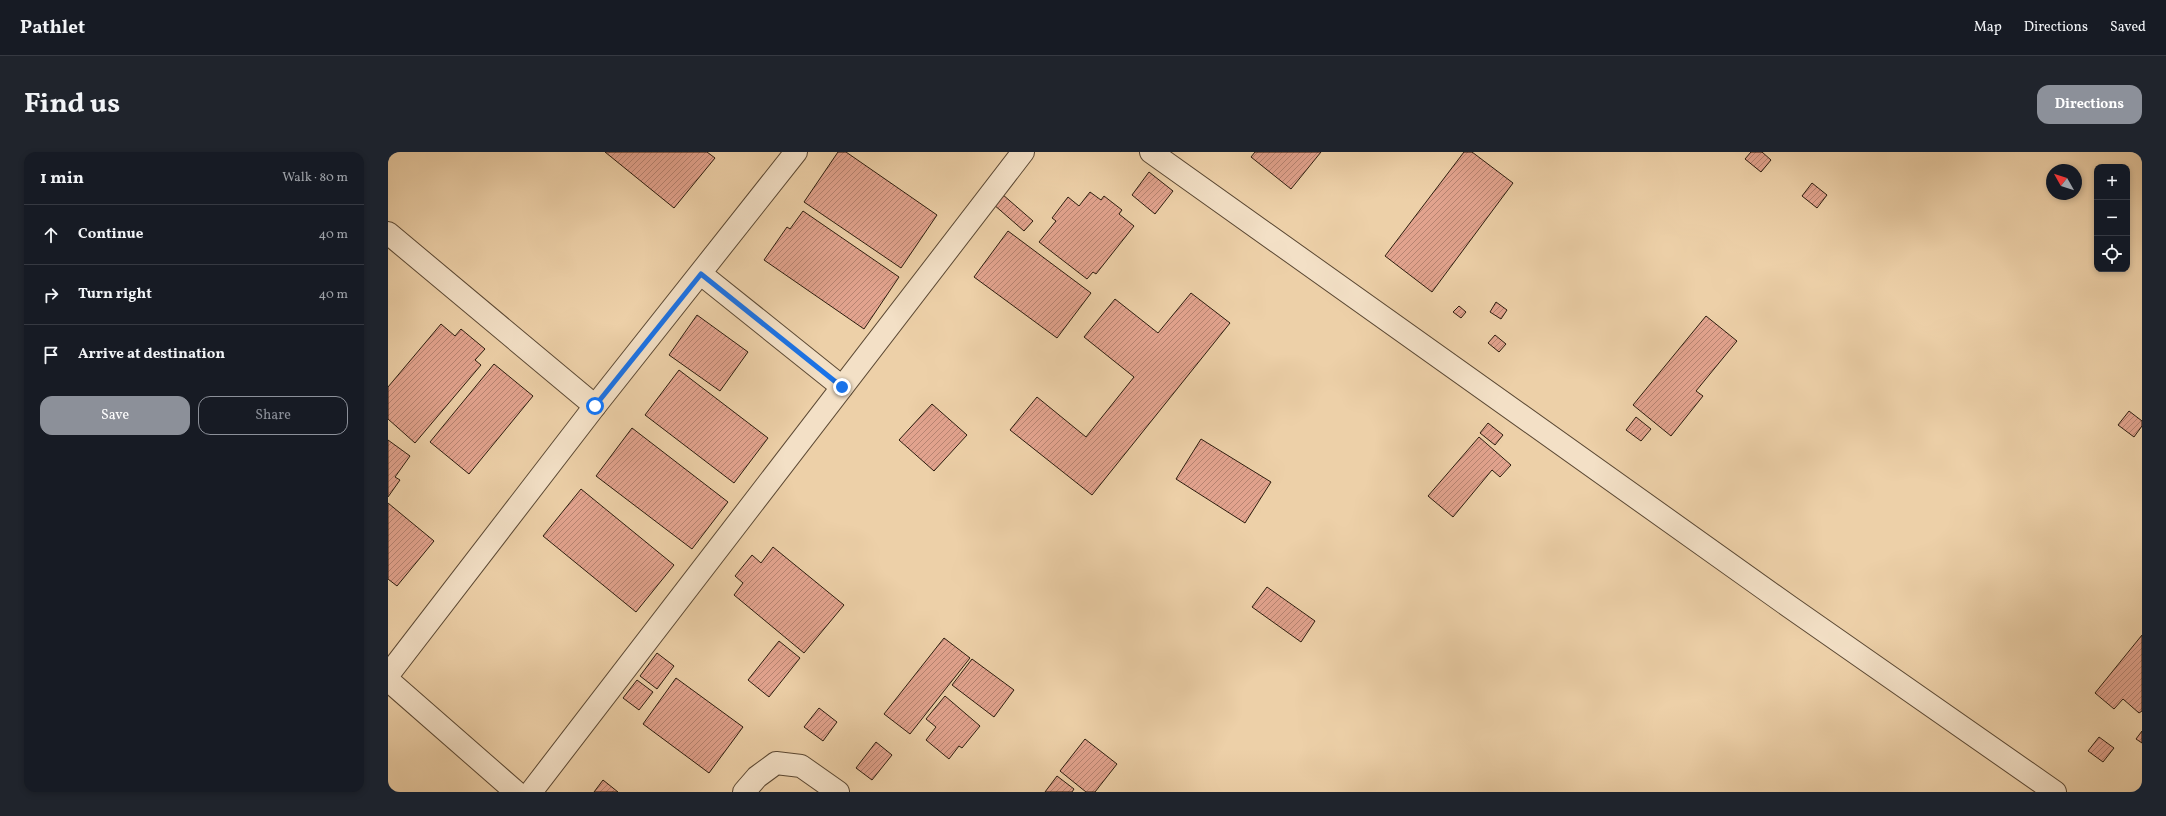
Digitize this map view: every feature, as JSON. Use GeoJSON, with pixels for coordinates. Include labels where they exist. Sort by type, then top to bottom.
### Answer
{"type":"FeatureCollection","features":[{"type":"Feature","properties":{"kind":"street"},"geometry":{"type":"LineString","coordinates":[[388,675],[595,406],[701,274],[796,152]]}},
{"type":"Feature","properties":{"kind":"street"},"geometry":{"type":"LineString","coordinates":[[531,792],[1023,152]]}},
{"type":"Feature","properties":{"kind":"street"},"geometry":{"type":"LineString","coordinates":[[1150,152],[1777,598],[2055,792]]}},
{"type":"Feature","properties":{"kind":"street"},"geometry":{"type":"LineString","coordinates":[[388,233],[595,406]]}},
{"type":"Feature","properties":{"kind":"street"},"geometry":{"type":"LineString","coordinates":[[701,274],[842,387]]}},
{"type":"Feature","properties":{"kind":"street"},"geometry":{"type":"LineString","coordinates":[[388,680],[516,792]]}},
{"type":"Feature","properties":{"kind":"street"},"geometry":{"type":"LineString","coordinates":[[744,792],[757,777],[776,763],[801,766],[838,792]]}},
{"type":"Feature","properties":{"kind":"building"},"geometry":{"type":"Polygon","coordinates":[[[605,152],[707,152],[715,158],[674,208],[605,152]]]}},
{"type":"Feature","properties":{"kind":"building"},"geometry":{"type":"Polygon","coordinates":[[[838,152],[846,152],[937,215],[901,268],[804,202],[838,152]]]}},
{"type":"Feature","properties":{"kind":"building"},"geometry":{"type":"Polygon","coordinates":[[[1255,152],[1321,152],[1291,189],[1251,157],[1255,152]]]}},
{"type":"Feature","properties":{"kind":"building"},"geometry":{"type":"Polygon","coordinates":[[[1464,152],[1472,152],[1513,183],[1432,292],[1385,256],[1464,152]]]}},
{"type":"Feature","properties":{"kind":"building"},"geometry":{"type":"Polygon","coordinates":[[[1751,152],[1762,152],[1771,160],[1761,172],[1745,159],[1751,152]]]}},
{"type":"Feature","properties":{"kind":"building"},"geometry":{"type":"Polygon","coordinates":[[[1149,172],[1173,191],[1155,214],[1132,195],[1149,172]]]}},
{"type":"Feature","properties":{"kind":"building"},"geometry":{"type":"Polygon","coordinates":[[[1812,183],[1827,195],[1817,208],[1802,196],[1812,183]]]}},
{"type":"Feature","properties":{"kind":"building"},"geometry":{"type":"Polygon","coordinates":[[[1090,192],[1101,200],[1104,196],[1122,210],[1119,214],[1134,226],[1096,274],[1093,272],[1087,279],[1039,242],[1056,221],[1052,218],[1068,197],[1079,206],[1090,192]]]}},
{"type":"Feature","properties":{"kind":"building"},"geometry":{"type":"Polygon","coordinates":[[[1002,194],[1033,221],[1024,231],[993,204],[1002,194]]]}},
{"type":"Feature","properties":{"kind":"building"},"geometry":{"type":"Polygon","coordinates":[[[803,211],[899,277],[864,329],[764,260],[787,227],[790,229],[803,211]]]}},
{"type":"Feature","properties":{"kind":"building"},"geometry":{"type":"Polygon","coordinates":[[[1008,231],[1091,293],[1057,338],[974,277],[1008,231]]]}},
{"type":"Feature","properties":{"kind":"building"},"geometry":{"type":"Polygon","coordinates":[[[1191,293],[1230,323],[1092,495],[1010,430],[1037,397],[1086,437],[1134,377],[1084,337],[1115,299],[1158,333],[1191,293]]]}},
{"type":"Feature","properties":{"kind":"building"},"geometry":{"type":"Polygon","coordinates":[[[1496,302],[1507,310],[1501,319],[1490,312],[1496,302]]]}},
{"type":"Feature","properties":{"kind":"building"},"geometry":{"type":"Polygon","coordinates":[[[1459,306],[1466,312],[1461,318],[1453,312],[1459,306]]]}},
{"type":"Feature","properties":{"kind":"building"},"geometry":{"type":"Polygon","coordinates":[[[697,315],[748,352],[720,391],[669,355],[697,315]]]}},
{"type":"Feature","properties":{"kind":"building"},"geometry":{"type":"Polygon","coordinates":[[[1706,316],[1737,341],[1696,391],[1703,396],[1671,436],[1633,405],[1706,316]]]}},
{"type":"Feature","properties":{"kind":"building"},"geometry":{"type":"Polygon","coordinates":[[[441,324],[455,336],[461,329],[485,349],[475,360],[481,365],[415,443],[388,419],[388,387],[441,324]]]}},
{"type":"Feature","properties":{"kind":"building"},"geometry":{"type":"Polygon","coordinates":[[[1495,335],[1506,344],[1499,352],[1488,343],[1495,335]]]}},
{"type":"Feature","properties":{"kind":"building"},"geometry":{"type":"Polygon","coordinates":[[[494,364],[533,396],[469,474],[430,442],[494,364]]]}},
{"type":"Feature","properties":{"kind":"building"},"geometry":{"type":"Polygon","coordinates":[[[679,370],[768,438],[734,483],[645,415],[679,370]]]}},
{"type":"Feature","properties":{"kind":"building"},"geometry":{"type":"Polygon","coordinates":[[[932,404],[967,435],[934,471],[899,440],[932,404]]]}},
{"type":"Feature","properties":{"kind":"building"},"geometry":{"type":"Polygon","coordinates":[[[2129,411],[2142,421],[2142,426],[2134,437],[2118,425],[2129,411]]]}},
{"type":"Feature","properties":{"kind":"building"},"geometry":{"type":"Polygon","coordinates":[[[1636,417],[1651,429],[1641,441],[1626,430],[1636,417]]]}},
{"type":"Feature","properties":{"kind":"building"},"geometry":{"type":"Polygon","coordinates":[[[1488,423],[1503,435],[1495,445],[1480,433],[1488,423]]]}},
{"type":"Feature","properties":{"kind":"building"},"geometry":{"type":"Polygon","coordinates":[[[632,428],[728,502],[692,549],[596,476],[632,428]]]}},
{"type":"Feature","properties":{"kind":"building"},"geometry":{"type":"Polygon","coordinates":[[[1479,437],[1511,465],[1500,477],[1492,470],[1453,517],[1428,496],[1479,437]]]}},
{"type":"Feature","properties":{"kind":"building"},"geometry":{"type":"Polygon","coordinates":[[[1201,439],[1271,482],[1245,523],[1176,479],[1201,439]]]}},
{"type":"Feature","properties":{"kind":"building"},"geometry":{"type":"Polygon","coordinates":[[[388,440],[410,456],[395,477],[400,480],[388,497],[388,440]]]}},
{"type":"Feature","properties":{"kind":"building"},"geometry":{"type":"Polygon","coordinates":[[[581,489],[674,565],[636,612],[543,536],[581,489]]]}},
{"type":"Feature","properties":{"kind":"building"},"geometry":{"type":"Polygon","coordinates":[[[388,503],[434,541],[397,586],[388,579],[388,503]]]}},
{"type":"Feature","properties":{"kind":"building"},"geometry":{"type":"Polygon","coordinates":[[[773,547],[844,605],[804,653],[734,595],[743,583],[735,576],[752,555],[761,563],[773,547]]]}},
{"type":"Feature","properties":{"kind":"building"},"geometry":{"type":"Polygon","coordinates":[[[1267,587],[1315,621],[1301,642],[1252,607],[1267,587]]]}},
{"type":"Feature","properties":{"kind":"building"},"geometry":{"type":"Polygon","coordinates":[[[2142,635],[2142,711],[2139,713],[2123,699],[2114,709],[2095,693],[2142,635]]]}},
{"type":"Feature","properties":{"kind":"building"},"geometry":{"type":"Polygon","coordinates":[[[944,638],[970,658],[910,734],[884,714],[944,638]]]}},
{"type":"Feature","properties":{"kind":"building"},"geometry":{"type":"Polygon","coordinates":[[[779,641],[800,658],[769,697],[748,680],[779,641]]]}},
{"type":"Feature","properties":{"kind":"building"},"geometry":{"type":"Polygon","coordinates":[[[657,653],[674,666],[657,689],[640,676],[657,653]]]}},
{"type":"Feature","properties":{"kind":"building"},"geometry":{"type":"Polygon","coordinates":[[[972,659],[1014,690],[994,717],[952,685],[972,659]]]}},
{"type":"Feature","properties":{"kind":"building"},"geometry":{"type":"Polygon","coordinates":[[[676,678],[743,727],[709,773],[643,724],[676,678]]]}},
{"type":"Feature","properties":{"kind":"building"},"geometry":{"type":"Polygon","coordinates":[[[637,680],[653,692],[639,710],[623,698],[637,680]]]}},
{"type":"Feature","properties":{"kind":"building"},"geometry":{"type":"Polygon","coordinates":[[[945,696],[980,726],[962,748],[959,746],[949,759],[926,740],[936,727],[926,719],[945,696]]]}},
{"type":"Feature","properties":{"kind":"building"},"geometry":{"type":"Polygon","coordinates":[[[819,708],[837,722],[823,741],[804,727],[819,708]]]}},
{"type":"Feature","properties":{"kind":"building"},"geometry":{"type":"Polygon","coordinates":[[[2142,731],[2142,743],[2136,739],[2142,731]]]}},
{"type":"Feature","properties":{"kind":"building"},"geometry":{"type":"Polygon","coordinates":[[[2099,737],[2114,748],[2103,762],[2088,751],[2099,737]]]}},
{"type":"Feature","properties":{"kind":"building"},"geometry":{"type":"Polygon","coordinates":[[[1085,739],[1117,764],[1095,792],[1086,792],[1060,771],[1085,739]]]}},
{"type":"Feature","properties":{"kind":"building"},"geometry":{"type":"Polygon","coordinates":[[[876,742],[892,755],[872,780],[856,768],[876,742]]]}},
{"type":"Feature","properties":{"kind":"building"},"geometry":{"type":"Polygon","coordinates":[[[1057,776],[1074,789],[1072,792],[1045,792],[1057,776]]]}},
{"type":"Feature","properties":{"kind":"building"},"geometry":{"type":"Polygon","coordinates":[[[603,780],[618,792],[594,792],[603,780]]]}},
{"type":"Feature","properties":{"kind":"route"},"geometry":{"type":"LineString","coordinates":[[595,406],[701,274],[842,387]]}}]}
